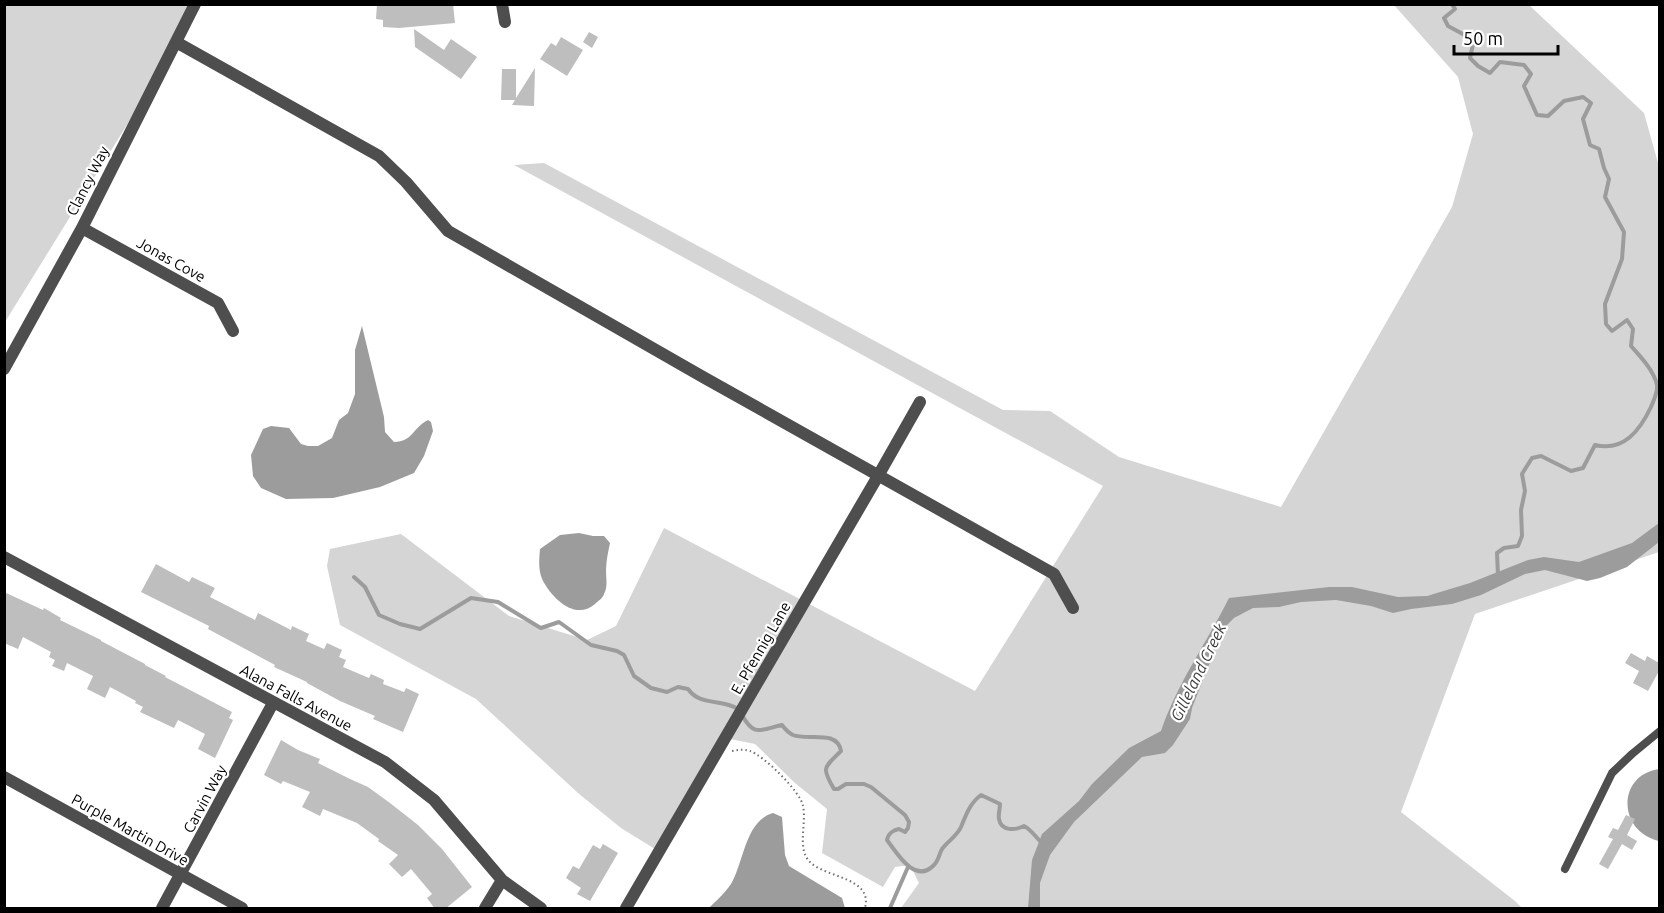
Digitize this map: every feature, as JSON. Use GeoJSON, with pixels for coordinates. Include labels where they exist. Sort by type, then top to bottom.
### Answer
{"type":"FeatureCollection","features":[{"type":"Feature","properties":{"kind":"street","name":"Clancy Way"},"geometry":{"type":"LineString","coordinates":[[4,369],[82,228],[195,4]]}},
{"type":"Feature","properties":{"kind":"street"},"geometry":{"type":"LineString","coordinates":[[502,4],[505,22]]}},
{"type":"Feature","properties":{"kind":"street"},"geometry":{"type":"LineString","coordinates":[[176,42],[379,156],[406,182],[448,231],[1054,574],[1073,608]]}},
{"type":"Feature","properties":{"kind":"street","name":"Jonas Cove"},"geometry":{"type":"LineString","coordinates":[[82,228],[218,303],[232,331]]}},
{"type":"Feature","properties":{"kind":"street","name":"E. Pfennig Lane"},"geometry":{"type":"LineString","coordinates":[[626,909],[920,402]]}},
{"type":"Feature","properties":{"kind":"street","name":"Alana Falls Avenue"},"geometry":{"type":"LineString","coordinates":[[4,557],[385,762],[434,800],[502,880],[541,909]]}},
{"type":"Feature","properties":{"kind":"street","name":"Carvin Way"},"geometry":{"type":"LineString","coordinates":[[162,909],[273,703]]}},
{"type":"Feature","properties":{"kind":"street","name":"Purple Martin Drive"},"geometry":{"type":"LineString","coordinates":[[4,777],[242,909]]}},
{"type":"Feature","properties":{"kind":"street"},"geometry":{"type":"LineString","coordinates":[[485,909],[502,880]]}},
{"type":"Feature","properties":{"kind":"lane"},"geometry":{"type":"LineString","coordinates":[[1565,869],[1612,773],[1659,731]]}},
{"type":"Feature","properties":{"kind":"path"},"geometry":{"type":"LineString","coordinates":[[732,751],[751,752],[766,760],[788,783],[803,803],[804,854],[812,864],[864,890],[867,901],[866,909]]}},
{"type":"Feature","properties":{"kind":"shaded area"},"geometry":{"type":"Polygon","coordinates":[[[5,5],[201,5],[5,322],[5,5]]]}},
{"type":"Feature","properties":{"kind":"shaded area"},"geometry":{"type":"Polygon","coordinates":[[[1394,5],[1529,5],[1644,113],[1660,170],[1659,552],[1475,614],[1401,812],[1522,908],[901,908],[919,883],[910,865],[895,867],[883,887],[822,853],[827,809],[795,783],[755,744],[730,739],[655,849],[621,828],[578,793],[476,699],[340,625],[327,566],[330,549],[401,534],[509,616],[587,640],[616,626],[664,528],[975,691],[1103,486],[514,165],[544,163],[1003,410],[1050,411],[1119,457],[1281,507],[1452,207],[1473,134],[1458,77],[1394,5]]]}},
{"type":"Feature","properties":{"kind":"water"},"geometry":{"type":"Polygon","coordinates":[[[362,326],[384,417],[385,432],[394,442],[405,440],[423,423],[428,420],[431,422],[433,431],[424,456],[414,473],[380,487],[333,498],[286,499],[261,488],[253,476],[251,455],[263,429],[271,426],[289,428],[301,444],[318,446],[332,438],[339,420],[348,413],[355,394],[355,350],[362,326]]]}},
{"type":"Feature","properties":{"kind":"water","name":"Gilleland Creek"},"geometry":{"type":"Polygon","coordinates":[[[1659,523],[1659,542],[1627,567],[1587,581],[1545,570],[1525,574],[1481,595],[1452,604],[1393,613],[1371,606],[1336,600],[1301,602],[1279,607],[1253,608],[1234,618],[1223,629],[1192,708],[1190,719],[1173,745],[1165,753],[1142,757],[1074,822],[1050,855],[1040,883],[1040,908],[1028,908],[1032,860],[1042,834],[1079,801],[1092,784],[1129,748],[1161,731],[1184,680],[1229,598],[1329,587],[1352,587],[1398,597],[1427,596],[1470,583],[1528,560],[1544,557],[1579,562],[1632,543],[1659,523]]]}},
{"type":"Feature","properties":{"kind":"water"},"geometry":{"type":"Polygon","coordinates":[[[579,533],[604,536],[610,543],[606,564],[606,585],[602,598],[587,609],[580,610],[565,606],[547,588],[541,577],[539,561],[540,549],[560,535],[579,533]]]}},
{"type":"Feature","properties":{"kind":"water"},"geometry":{"type":"Polygon","coordinates":[[[1659,769],[1659,841],[1645,835],[1635,826],[1629,815],[1628,804],[1629,792],[1635,781],[1645,773],[1659,769]]]}},
{"type":"Feature","properties":{"kind":"water"},"geometry":{"type":"Polygon","coordinates":[[[773,813],[782,817],[785,855],[789,866],[842,898],[845,908],[709,908],[731,884],[746,843],[756,824],[773,813]]]}},
{"type":"Feature","properties":{"kind":"building"},"geometry":{"type":"Polygon","coordinates":[[[377,4],[453,4],[455,23],[399,28],[383,27],[383,20],[376,19],[377,4]]]}},
{"type":"Feature","properties":{"kind":"building"},"geometry":{"type":"Polygon","coordinates":[[[414,29],[444,50],[451,39],[477,57],[461,79],[415,47],[414,29]]]}},
{"type":"Feature","properties":{"kind":"building"},"geometry":{"type":"Polygon","coordinates":[[[589,32],[598,37],[592,48],[583,42],[589,32]]]}},
{"type":"Feature","properties":{"kind":"building"},"geometry":{"type":"Polygon","coordinates":[[[561,37],[583,50],[567,76],[540,59],[551,43],[556,46],[561,37]]]}},
{"type":"Feature","properties":{"kind":"building"},"geometry":{"type":"Polygon","coordinates":[[[535,68],[534,106],[512,105],[515,100],[501,100],[502,69],[516,69],[516,98],[535,68]]]}},
{"type":"Feature","properties":{"kind":"building"},"geometry":{"type":"Polygon","coordinates":[[[156,564],[189,582],[192,577],[215,588],[210,597],[255,620],[258,613],[291,630],[292,626],[309,634],[306,641],[324,649],[327,643],[342,650],[339,657],[346,660],[343,667],[369,678],[371,674],[384,680],[383,684],[404,692],[406,688],[419,694],[403,732],[373,719],[375,716],[274,667],[275,665],[208,629],[209,626],[141,592],[156,564]]]}},
{"type":"Feature","properties":{"kind":"building"},"geometry":{"type":"Polygon","coordinates":[[[4,592],[43,610],[44,608],[61,618],[60,620],[232,712],[229,718],[233,720],[215,758],[198,749],[205,734],[178,720],[174,728],[140,712],[143,707],[135,703],[136,701],[110,687],[105,698],[87,689],[93,676],[67,663],[64,671],[52,666],[55,660],[49,657],[51,652],[23,637],[18,649],[4,643],[4,592]]]}},
{"type":"Feature","properties":{"kind":"building"},"geometry":{"type":"Polygon","coordinates":[[[1631,653],[1645,661],[1647,656],[1659,663],[1659,671],[1648,691],[1633,683],[1639,671],[1625,663],[1631,653]]]}},
{"type":"Feature","properties":{"kind":"building"},"geometry":{"type":"Polygon","coordinates":[[[281,740],[320,759],[318,763],[368,787],[390,803],[418,825],[442,849],[472,887],[445,909],[435,909],[427,898],[432,894],[411,869],[402,877],[389,864],[398,855],[378,841],[379,839],[357,823],[323,809],[320,816],[302,807],[310,792],[283,781],[281,784],[264,775],[281,740]]]}},
{"type":"Feature","properties":{"kind":"building"},"geometry":{"type":"Polygon","coordinates":[[[1626,815],[1635,819],[1627,835],[1637,841],[1632,850],[1622,844],[1608,869],[1599,864],[1613,839],[1608,837],[1613,828],[1618,830],[1626,815]]]}},
{"type":"Feature","properties":{"kind":"building"},"geometry":{"type":"Polygon","coordinates":[[[603,844],[618,853],[590,901],[577,894],[581,888],[566,878],[573,866],[579,869],[593,845],[600,849],[603,844]]]}},
{"type":"Feature","properties":{"kind":"waterway"},"geometry":{"type":"LineString","coordinates":[[1452,4],[1455,9],[1444,18],[1448,26],[1474,40],[1470,58],[1478,66],[1490,73],[1500,62],[1524,65],[1531,74],[1524,86],[1537,115],[1548,116],[1564,101],[1583,97],[1591,103],[1583,119],[1590,145],[1599,149],[1609,179],[1605,197],[1624,232],[1622,259],[1605,304],[1606,324],[1612,331],[1627,320],[1633,329],[1631,346],[1650,369],[1657,385],[1651,407],[1636,431],[1623,442],[1605,446],[1595,445],[1583,468],[1571,471],[1541,456],[1532,458],[1522,474],[1525,491],[1521,510],[1522,536],[1518,546],[1504,548],[1497,553],[1498,576]]}},
{"type":"Feature","properties":{"kind":"waterway"},"geometry":{"type":"LineString","coordinates":[[354,577],[365,587],[379,615],[400,624],[420,629],[471,598],[498,602],[541,628],[559,622],[591,645],[617,651],[624,655],[634,676],[651,688],[667,692],[678,687],[688,689],[699,698],[738,709]]}},
{"type":"Feature","properties":{"kind":"waterway"},"geometry":{"type":"LineString","coordinates":[[742,715],[754,729],[763,730],[782,725],[787,731],[799,737],[821,737],[834,740],[841,751],[826,768],[827,776],[834,789],[846,784],[864,784],[871,787],[905,815],[909,822],[908,828],[905,832],[899,829],[893,831],[887,840],[901,859],[913,869],[927,870],[934,865],[942,849],[959,830],[971,805],[981,795],[1000,804],[999,817],[1003,826],[1013,829],[1024,826],[1043,844]]}},
{"type":"Feature","properties":{"kind":"waterway"},"geometry":{"type":"LineString","coordinates":[[890,908],[908,867]]}}]}
